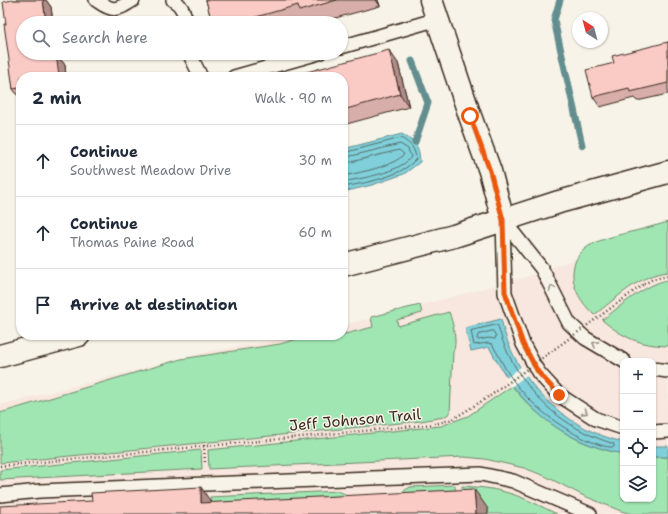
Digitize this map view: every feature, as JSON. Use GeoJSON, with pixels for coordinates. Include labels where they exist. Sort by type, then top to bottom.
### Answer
{"type":"FeatureCollection","features":[{"type":"Feature","properties":{"kind":"main road"},"geometry":{"type":"LineString","coordinates":[[435,10],[490,171],[503,220]]}},
{"type":"Feature","properties":{"kind":"main road"},"geometry":{"type":"LineString","coordinates":[[348,264],[454,236],[559,202],[668,172]]}},
{"type":"Feature","properties":{"kind":"main road"},"geometry":{"type":"LineString","coordinates":[[0,355],[59,340]]}},
{"type":"Feature","properties":{"kind":"lane"},"geometry":{"type":"LineString","coordinates":[[96,0],[108,8],[122,8],[133,0]]}},
{"type":"Feature","properties":{"kind":"lane"},"geometry":{"type":"LineString","coordinates":[[173,0],[177,2],[184,10],[185,16]]}},
{"type":"Feature","properties":{"kind":"lane"},"geometry":{"type":"LineString","coordinates":[[348,44],[435,10]]}},
{"type":"Feature","properties":{"kind":"lane"},"geometry":{"type":"LineString","coordinates":[[192,60],[198,72]]}},
{"type":"Feature","properties":{"kind":"lane"},"geometry":{"type":"LineString","coordinates":[[252,72],[294,60]]}},
{"type":"Feature","properties":{"kind":"lane"},"geometry":{"type":"LineString","coordinates":[[503,220],[544,273],[569,323],[585,338],[620,359]]}},
{"type":"Feature","properties":{"kind":"lane"},"geometry":{"type":"LineString","coordinates":[[503,220],[505,292],[523,344],[538,372],[559,395],[596,419],[620,427]]}},
{"type":"Feature","properties":{"kind":"lane"},"geometry":{"type":"LineString","coordinates":[[656,369],[668,371]]}},
{"type":"Feature","properties":{"kind":"lane"},"geometry":{"type":"LineString","coordinates":[[656,432],[668,431]]}},
{"type":"Feature","properties":{"kind":"lane"},"geometry":{"type":"LineString","coordinates":[[0,494],[206,484],[480,474],[512,481],[590,514]]}},
{"type":"Feature","properties":{"kind":"path","name":"Jeff Johnson Trail"},"geometry":{"type":"LineString","coordinates":[[0,466],[204,445],[435,424],[453,419],[490,396],[644,284],[653,279],[668,276]]}},
{"type":"Feature","properties":{"kind":"path"},"geometry":{"type":"LineString","coordinates":[[204,445],[205,463]]}},
{"type":"Feature","properties":{"kind":"shaded area"},"geometry":{"type":"Polygon","coordinates":[[[668,224],[668,514],[0,514],[0,405],[211,351],[279,340],[348,340],[348,324],[526,277],[668,224]]]}},
{"type":"Feature","properties":{"kind":"green space"},"geometry":{"type":"Polygon","coordinates":[[[668,222],[668,272],[648,277],[638,282],[594,315],[582,301],[574,284],[573,272],[579,255],[592,244],[600,241],[617,235],[668,222]]]}},
{"type":"Feature","properties":{"kind":"green space"},"geometry":{"type":"Polygon","coordinates":[[[668,280],[668,346],[649,344],[632,339],[618,332],[602,320],[642,291],[659,282],[668,280]]]}},
{"type":"Feature","properties":{"kind":"green space"},"geometry":{"type":"Polygon","coordinates":[[[420,305],[422,313],[397,320],[398,326],[449,312],[455,338],[450,413],[444,417],[421,421],[0,463],[0,413],[181,359],[280,344],[293,340],[348,340],[348,333],[373,327],[371,317],[420,305]]]}},
{"type":"Feature","properties":{"kind":"green space"},"geometry":{"type":"Polygon","coordinates":[[[512,386],[535,411],[561,430],[590,445],[620,453],[620,502],[656,502],[656,457],[668,457],[668,514],[632,514],[621,511],[582,495],[545,476],[524,468],[485,459],[464,457],[209,469],[208,450],[441,426],[468,416],[512,386]]]}},
{"type":"Feature","properties":{"kind":"green space"},"geometry":{"type":"Polygon","coordinates":[[[201,450],[202,469],[0,480],[0,470],[201,450]]]}},
{"type":"Feature","properties":{"kind":"green space"},"geometry":{"type":"Polygon","coordinates":[[[455,485],[456,510],[400,495],[410,487],[455,485]]]}},
{"type":"Feature","properties":{"kind":"green space"},"geometry":{"type":"Polygon","coordinates":[[[462,486],[489,489],[512,494],[557,514],[488,514],[488,509],[463,510],[462,486]]]}},
{"type":"Feature","properties":{"kind":"green space"},"geometry":{"type":"Polygon","coordinates":[[[338,491],[350,498],[211,507],[210,497],[338,491]]]}},
{"type":"Feature","properties":{"kind":"water"},"geometry":{"type":"Polygon","coordinates":[[[402,134],[411,140],[418,148],[420,162],[404,174],[372,185],[348,191],[348,148],[402,134]]]}},
{"type":"Feature","properties":{"kind":"water"},"geometry":{"type":"Polygon","coordinates":[[[501,319],[517,362],[529,381],[544,398],[561,413],[580,425],[601,435],[620,441],[620,453],[579,440],[560,430],[543,417],[527,403],[513,386],[489,347],[471,351],[465,328],[501,319]]]}},
{"type":"Feature","properties":{"kind":"water"},"geometry":{"type":"Polygon","coordinates":[[[656,446],[668,446],[668,457],[656,457],[656,446]]]}},
{"type":"Feature","properties":{"kind":"pier"},"geometry":{"type":"Polygon","coordinates":[[[522,366],[528,374],[511,387],[505,379],[522,366]]]}},
{"type":"Feature","properties":{"kind":"building"},"geometry":{"type":"Polygon","coordinates":[[[12,0],[43,0],[45,16],[16,16],[16,60],[57,60],[58,72],[16,72],[16,88],[13,89],[4,24],[6,24],[3,2],[12,0]]]}},
{"type":"Feature","properties":{"kind":"building"},"geometry":{"type":"Polygon","coordinates":[[[206,0],[337,0],[299,11],[298,5],[260,16],[210,16],[206,0]]]}},
{"type":"Feature","properties":{"kind":"building"},"geometry":{"type":"Polygon","coordinates":[[[668,42],[668,83],[630,92],[629,88],[593,97],[586,70],[614,63],[612,56],[668,42]]]}},
{"type":"Feature","properties":{"kind":"building"},"geometry":{"type":"Polygon","coordinates":[[[389,50],[400,94],[348,109],[348,72],[307,72],[389,50]]]}},
{"type":"Feature","properties":{"kind":"building"},"geometry":{"type":"Polygon","coordinates":[[[201,487],[201,503],[474,489],[476,514],[0,514],[0,506],[92,501],[91,493],[201,487]]]}},
{"type":"Feature","properties":{"kind":"waterway"},"geometry":{"type":"LineString","coordinates":[[560,0],[554,20],[582,145]]}},
{"type":"Feature","properties":{"kind":"waterway"},"geometry":{"type":"LineString","coordinates":[[412,61],[428,103],[415,142]]}},
{"type":"Feature","properties":{"kind":"route"},"geometry":{"type":"LineString","coordinates":[[470,116],[490,171],[503,220],[505,292],[523,344],[538,372],[559,395]]}}]}
